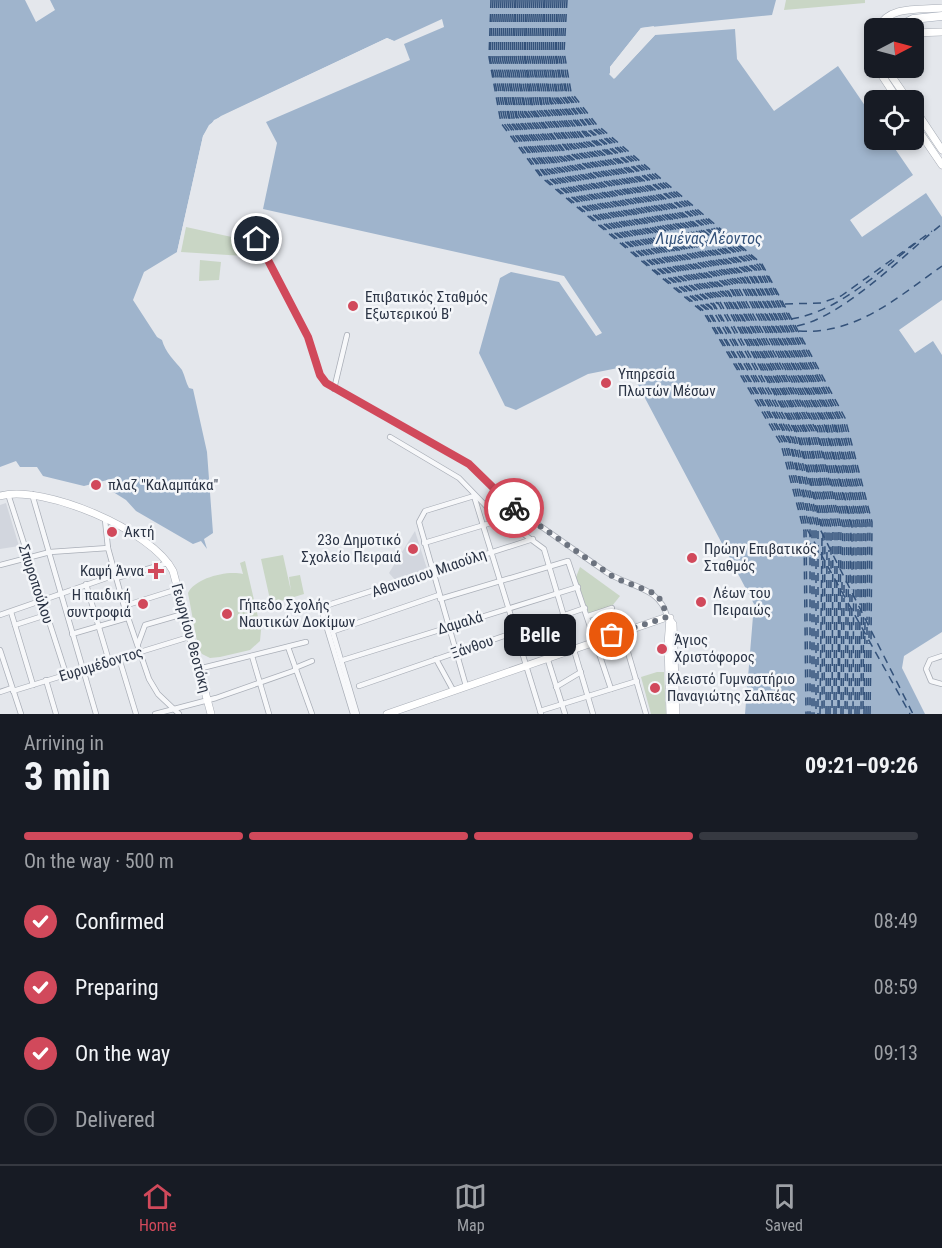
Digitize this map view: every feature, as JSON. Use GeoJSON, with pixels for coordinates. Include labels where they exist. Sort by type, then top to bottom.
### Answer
{"type":"FeatureCollection","features":[{"type":"Feature","properties":{"kind":"main road"},"geometry":{"type":"LineString","coordinates":[[923,18],[942,16]]}},
{"type":"Feature","properties":{"kind":"street"},"geometry":{"type":"LineString","coordinates":[[887,18],[891,14],[942,8]]}},
{"type":"Feature","properties":{"kind":"street"},"geometry":{"type":"LineString","coordinates":[[924,33],[942,32]]}},
{"type":"Feature","properties":{"kind":"street"},"geometry":{"type":"LineString","coordinates":[[887,78],[884,80],[891,90]]}},
{"type":"Feature","properties":{"kind":"street"},"geometry":{"type":"LineString","coordinates":[[924,123],[942,150]]}},
{"type":"Feature","properties":{"kind":"street"},"geometry":{"type":"LineString","coordinates":[[924,139],[942,165]]}},
{"type":"Feature","properties":{"kind":"street"},"geometry":{"type":"LineString","coordinates":[[257,239],[308,337],[320,375],[334,389],[469,464],[509,504],[606,572],[622,582],[656,594],[662,602],[674,632],[676,714]]}},
{"type":"Feature","properties":{"kind":"street"},"geometry":{"type":"LineString","coordinates":[[334,389],[346,334]]}},
{"type":"Feature","properties":{"kind":"street"},"geometry":{"type":"LineString","coordinates":[[390,437],[459,478],[474,496],[544,549],[593,714]]}},
{"type":"Feature","properties":{"kind":"street","name":"Σπυροπούλου"},"geometry":{"type":"LineString","coordinates":[[8,494],[66,674]]}},
{"type":"Feature","properties":{"kind":"street"},"geometry":{"type":"LineString","coordinates":[[32,494],[81,669],[96,714]]}},
{"type":"Feature","properties":{"kind":"street"},"geometry":{"type":"LineString","coordinates":[[0,496],[32,494],[72,505],[136,537],[168,563]]}},
{"type":"Feature","properties":{"kind":"street"},"geometry":{"type":"LineString","coordinates":[[474,496],[541,712],[637,681]]}},
{"type":"Feature","properties":{"kind":"street"},"geometry":{"type":"LineString","coordinates":[[466,686],[419,522],[425,511],[474,496]]}},
{"type":"Feature","properties":{"kind":"street"},"geometry":{"type":"LineString","coordinates":[[424,543],[504,519]]}},
{"type":"Feature","properties":{"kind":"street"},"geometry":{"type":"LineString","coordinates":[[105,520],[108,548],[127,618],[153,687],[179,714]]}},
{"type":"Feature","properties":{"kind":"street","name":"Αθανασιου Μιαούλη"},"geometry":{"type":"LineString","coordinates":[[325,606],[533,539]]}},
{"type":"Feature","properties":{"kind":"street"},"geometry":{"type":"LineString","coordinates":[[0,565],[50,552],[108,548]]}},
{"type":"Feature","properties":{"kind":"street"},"geometry":{"type":"LineString","coordinates":[[334,631],[565,561],[570,563],[611,689]]}},
{"type":"Feature","properties":{"kind":"street"},"geometry":{"type":"LineString","coordinates":[[0,615],[42,602],[86,584],[168,563]]}},
{"type":"Feature","properties":{"kind":"street","name":"Γεωργίου Θεοτόκη"},"geometry":{"type":"LineString","coordinates":[[168,563],[178,589],[211,714]]}},
{"type":"Feature","properties":{"kind":"street"},"geometry":{"type":"LineString","coordinates":[[86,584],[109,661]]}},
{"type":"Feature","properties":{"kind":"street","name":"Δαμαλά"},"geometry":{"type":"LineString","coordinates":[[343,660],[578,587]]}},
{"type":"Feature","properties":{"kind":"street"},"geometry":{"type":"LineString","coordinates":[[124,606],[178,589]]}},
{"type":"Feature","properties":{"kind":"street"},"geometry":{"type":"LineString","coordinates":[[319,602],[325,606],[334,631],[355,714],[319,602]]}},
{"type":"Feature","properties":{"kind":"street","name":"Ξάνθου"},"geometry":{"type":"LineString","coordinates":[[359,686],[585,608]]}},
{"type":"Feature","properties":{"kind":"street"},"geometry":{"type":"LineString","coordinates":[[588,616],[612,608]]}},
{"type":"Feature","properties":{"kind":"street"},"geometry":{"type":"LineString","coordinates":[[12,612],[33,685]]}},
{"type":"Feature","properties":{"kind":"street"},"geometry":{"type":"LineString","coordinates":[[139,649],[139,636],[145,625],[183,614]]}},
{"type":"Feature","properties":{"kind":"street"},"geometry":{"type":"LineString","coordinates":[[15,625],[46,615]]}},
{"type":"Feature","properties":{"kind":"street"},"geometry":{"type":"LineString","coordinates":[[387,714],[526,664],[668,617]]}},
{"type":"Feature","properties":{"kind":"street"},"geometry":{"type":"LineString","coordinates":[[668,617],[670,714]]}},
{"type":"Feature","properties":{"kind":"street"},"geometry":{"type":"LineString","coordinates":[[72,634],[127,618]]}},
{"type":"Feature","properties":{"kind":"street"},"geometry":{"type":"LineString","coordinates":[[622,632],[646,714]]}},
{"type":"Feature","properties":{"kind":"street","name":"Ευρυμέδοντος"},"geometry":{"type":"LineString","coordinates":[[0,692],[33,685],[119,658],[139,649],[189,637]]}},
{"type":"Feature","properties":{"kind":"street"},"geometry":{"type":"LineString","coordinates":[[198,669],[306,642]]}},
{"type":"Feature","properties":{"kind":"street"},"geometry":{"type":"LineString","coordinates":[[288,647],[312,714]]}},
{"type":"Feature","properties":{"kind":"street"},"geometry":{"type":"LineString","coordinates":[[0,652],[21,714]]}},
{"type":"Feature","properties":{"kind":"street"},"geometry":{"type":"LineString","coordinates":[[252,656],[269,714]]}},
{"type":"Feature","properties":{"kind":"street"},"geometry":{"type":"LineString","coordinates":[[942,656],[930,660],[926,669],[931,681],[942,684]]}},
{"type":"Feature","properties":{"kind":"street"},"geometry":{"type":"LineString","coordinates":[[547,657],[565,714]]}},
{"type":"Feature","properties":{"kind":"street"},"geometry":{"type":"LineString","coordinates":[[119,658],[136,714]]}},
{"type":"Feature","properties":{"kind":"street"},"geometry":{"type":"LineString","coordinates":[[436,659],[453,690]]}},
{"type":"Feature","properties":{"kind":"street"},"geometry":{"type":"LineString","coordinates":[[155,714],[260,683],[312,661]]}},
{"type":"Feature","properties":{"kind":"street"},"geometry":{"type":"LineString","coordinates":[[556,687],[581,672]]}},
{"type":"Feature","properties":{"kind":"street"},"geometry":{"type":"LineString","coordinates":[[46,680],[56,714]]}},
{"type":"Feature","properties":{"kind":"shaded area"},"geometry":{"type":"Polygon","coordinates":[[[6,503],[19,546],[0,549],[0,505],[6,503]]]}},
{"type":"Feature","properties":{"kind":"shaded area","name":"23ο Δημοτικό Σχολείο Πειραιά"},"geometry":{"type":"Polygon","coordinates":[[[415,531],[428,572],[397,582],[389,573],[415,531]]]}},
{"type":"Feature","properties":{"kind":"green space"},"geometry":{"type":"Polygon","coordinates":[[[786,0],[865,0],[865,3],[784,10],[786,0]]]}},
{"type":"Feature","properties":{"kind":"green space"},"geometry":{"type":"Polygon","coordinates":[[[186,227],[250,241],[260,257],[181,252],[186,227]]]}},
{"type":"Feature","properties":{"kind":"green space"},"geometry":{"type":"Polygon","coordinates":[[[200,260],[221,262],[219,280],[199,281],[200,260]]]}},
{"type":"Feature","properties":{"kind":"green space"},"geometry":{"type":"Polygon","coordinates":[[[283,555],[291,591],[289,577],[300,575],[304,594],[271,604],[261,559],[283,555]]]}},
{"type":"Feature","properties":{"kind":"green space","name":"Γήπεδο Σχολής Ναυτικών Δοκίμων"},"geometry":{"type":"Polygon","coordinates":[[[245,561],[261,630],[260,641],[250,650],[210,658],[202,654],[198,647],[188,593],[197,583],[212,576],[229,573],[243,574],[240,563],[245,561]]]}},
{"type":"Feature","properties":{"kind":"green space"},"geometry":{"type":"Polygon","coordinates":[[[580,567],[620,596],[612,606],[589,614],[576,577],[580,567]]]}},
{"type":"Feature","properties":{"kind":"green space","name":"Κλειστό Γυμναστήριο Παναγιώτης Σαλπέας"},"geometry":{"type":"Polygon","coordinates":[[[664,672],[666,714],[651,714],[641,677],[664,672]]]}},
{"type":"Feature","properties":{"kind":"water","name":"Λιμένας Λέοντος"},"geometry":{"type":"Polygon","coordinates":[[[0,0],[25,0],[36,22],[55,10],[50,0],[776,0],[772,15],[641,28],[610,67],[610,74],[615,78],[655,35],[735,29],[737,59],[774,111],[838,66],[864,104],[864,150],[896,150],[913,175],[850,220],[862,237],[926,193],[942,217],[942,300],[899,330],[915,353],[933,341],[942,355],[942,632],[904,656],[902,668],[925,714],[745,714],[754,604],[628,366],[588,374],[516,410],[505,406],[479,353],[500,278],[511,272],[559,282],[596,336],[602,333],[564,276],[263,209],[277,143],[266,122],[410,60],[404,44],[444,27],[442,19],[394,41],[387,38],[221,116],[209,125],[203,136],[177,252],[144,272],[133,300],[182,370],[189,388],[193,389],[207,452],[213,533],[204,539],[207,549],[201,541],[193,544],[136,511],[126,500],[110,490],[115,478],[84,486],[43,476],[37,467],[20,467],[16,461],[0,467],[0,0]]]}},
{"type":"Feature","properties":{"kind":"pier"},"geometry":{"type":"Polygon","coordinates":[[[654,26],[653,30],[642,31],[613,68],[614,74],[652,33],[655,35],[614,79],[609,74],[612,71],[610,67],[641,28],[654,26]]]}},
{"type":"Feature","properties":{"kind":"pier"},"geometry":{"type":"Polygon","coordinates":[[[387,38],[394,41],[393,44],[387,41],[223,118],[211,127],[205,137],[180,252],[177,252],[203,136],[214,120],[387,38]]]}},
{"type":"Feature","properties":{"kind":"ferry route"},"geometry":{"type":"LineString","coordinates":[[491,0],[489,57],[501,123],[541,177],[704,313],[781,444],[804,531],[806,714]]}},
{"type":"Feature","properties":{"kind":"ferry route"},"geometry":{"type":"LineString","coordinates":[[493,0],[490,57],[503,122],[542,176],[705,312],[783,443],[806,531],[808,714]]}},
{"type":"Feature","properties":{"kind":"ferry route"},"geometry":{"type":"LineString","coordinates":[[495,0],[492,57],[505,121],[544,174],[707,310],[785,442],[808,531],[910,714]]}},
{"type":"Feature","properties":{"kind":"ferry route"},"geometry":{"type":"LineString","coordinates":[[497,0],[494,57],[507,121],[545,173],[708,309],[787,442],[810,530],[810,714]]}},
{"type":"Feature","properties":{"kind":"ferry route"},"geometry":{"type":"LineString","coordinates":[[499,0],[496,57],[509,120],[547,172],[713,310]]}},
{"type":"Feature","properties":{"kind":"ferry route"},"geometry":{"type":"LineString","coordinates":[[501,0],[498,57],[510,119],[548,170],[711,307],[789,441],[812,530],[812,714]]}},
{"type":"Feature","properties":{"kind":"ferry route"},"geometry":{"type":"LineString","coordinates":[[503,0],[500,57],[512,118],[549,169],[713,305],[790,440],[814,530],[814,714]]}},
{"type":"Feature","properties":{"kind":"ferry route"},"geometry":{"type":"LineString","coordinates":[[505,0],[502,56],[514,118],[551,168],[714,304],[792,439],[816,529],[816,542]]}},
{"type":"Feature","properties":{"kind":"ferry route"},"geometry":{"type":"LineString","coordinates":[[507,0],[504,56],[516,117],[552,166],[718,304]]}},
{"type":"Feature","properties":{"kind":"ferry route"},"geometry":{"type":"LineString","coordinates":[[509,0],[506,56],[517,116],[554,165],[717,301],[794,439],[818,529],[818,714]]}},
{"type":"Feature","properties":{"kind":"ferry route"},"geometry":{"type":"LineString","coordinates":[[511,0],[508,56],[519,115],[555,164],[719,300],[796,438],[820,529],[913,714]]}},
{"type":"Feature","properties":{"kind":"ferry route"},"geometry":{"type":"LineString","coordinates":[[513,0],[510,56],[521,114],[556,162],[723,301]]}},
{"type":"Feature","properties":{"kind":"ferry route"},"geometry":{"type":"LineString","coordinates":[[515,0],[512,56],[523,114],[558,161],[722,298],[798,437],[822,530]]}},
{"type":"Feature","properties":{"kind":"ferry route"},"geometry":{"type":"LineString","coordinates":[[516,0],[514,56],[525,113],[559,159],[723,296],[799,436],[823,528],[822,714]]}},
{"type":"Feature","properties":{"kind":"ferry route"},"geometry":{"type":"LineString","coordinates":[[518,0],[516,56],[526,112],[561,158],[725,295],[801,436],[825,528],[824,714]]}},
{"type":"Feature","properties":{"kind":"ferry route"},"geometry":{"type":"LineString","coordinates":[[520,0],[518,55],[528,111],[562,157],[726,294],[803,435],[827,528],[827,542]]}},
{"type":"Feature","properties":{"kind":"ferry route"},"geometry":{"type":"LineString","coordinates":[[522,0],[520,55],[530,110],[563,155],[728,293],[805,434],[829,528],[829,545]]}},
{"type":"Feature","properties":{"kind":"ferry route"},"geometry":{"type":"LineString","coordinates":[[524,0],[522,55],[532,110],[565,154],[729,292],[807,434],[831,528],[831,569]]}},
{"type":"Feature","properties":{"kind":"ferry route"},"geometry":{"type":"LineString","coordinates":[[526,0],[524,55],[533,109],[566,153],[731,290],[808,433],[833,527],[832,714]]}},
{"type":"Feature","properties":{"kind":"ferry route"},"geometry":{"type":"LineString","coordinates":[[528,0],[525,55],[535,108],[568,151],[732,289],[810,432],[835,527],[835,557]]}},
{"type":"Feature","properties":{"kind":"ferry route"},"geometry":{"type":"LineString","coordinates":[[530,0],[527,55],[537,107],[569,150],[734,288],[812,431],[837,527],[837,560]]}},
{"type":"Feature","properties":{"kind":"ferry route"},"geometry":{"type":"LineString","coordinates":[[532,0],[529,55],[539,107],[571,149],[735,286],[814,431],[839,526],[838,714]]}},
{"type":"Feature","properties":{"kind":"ferry route"},"geometry":{"type":"LineString","coordinates":[[534,0],[531,54],[541,106],[572,147],[737,285],[816,430],[841,526],[839,714]]}},
{"type":"Feature","properties":{"kind":"ferry route"},"geometry":{"type":"LineString","coordinates":[[536,0],[533,54],[542,105],[573,146],[740,285]]}},
{"type":"Feature","properties":{"kind":"ferry route"},"geometry":{"type":"LineString","coordinates":[[538,0],[535,54],[544,104],[575,145],[740,283],[817,429],[843,526],[842,572]]}},
{"type":"Feature","properties":{"kind":"ferry route"},"geometry":{"type":"LineString","coordinates":[[540,0],[537,54],[546,103],[576,143],[741,281],[819,428],[845,526],[844,575]]}},
{"type":"Feature","properties":{"kind":"ferry route"},"geometry":{"type":"LineString","coordinates":[[542,0],[539,54],[548,103],[578,142],[743,280],[821,428],[847,525],[845,714]]}},
{"type":"Feature","properties":{"kind":"ferry route"},"geometry":{"type":"LineString","coordinates":[[544,0],[541,54],[550,102],[579,141],[744,279],[823,427],[849,525],[847,714]]}},
{"type":"Feature","properties":{"kind":"ferry route"},"geometry":{"type":"LineString","coordinates":[[545,0],[543,54],[551,101],[580,139],[746,278],[825,426],[851,525],[850,587]]}},
{"type":"Feature","properties":{"kind":"ferry route"},"geometry":{"type":"LineString","coordinates":[[547,0],[545,54],[553,100],[582,138],[747,277],[826,425],[852,525],[852,590]]}},
{"type":"Feature","properties":{"kind":"ferry route"},"geometry":{"type":"LineString","coordinates":[[549,0],[547,53],[555,99],[583,137],[749,275],[828,425],[854,524],[853,714]]}},
{"type":"Feature","properties":{"kind":"ferry route"},"geometry":{"type":"LineString","coordinates":[[551,0],[549,53],[557,99],[585,135],[750,274],[830,424],[856,524],[856,614]]}},
{"type":"Feature","properties":{"kind":"ferry route"},"geometry":{"type":"LineString","coordinates":[[553,0],[551,53],[558,98],[586,134],[752,273],[832,423],[858,524],[858,602]]}},
{"type":"Feature","properties":{"kind":"ferry route"},"geometry":{"type":"LineString","coordinates":[[555,0],[553,53],[560,97],[587,133],[753,272],[834,423],[860,524],[860,605]]}},
{"type":"Feature","properties":{"kind":"ferry route"},"geometry":{"type":"LineString","coordinates":[[557,0],[555,53],[562,96],[589,131],[755,270],[835,422],[862,523],[861,714]]}},
{"type":"Feature","properties":{"kind":"ferry route"},"geometry":{"type":"LineString","coordinates":[[559,0],[556,53],[564,96],[590,130],[756,269],[837,421],[864,523],[863,714]]}},
{"type":"Feature","properties":{"kind":"ferry route"},"geometry":{"type":"LineString","coordinates":[[561,0],[558,53],[566,95],[592,128],[758,268],[839,420],[866,523],[865,617]]}},
{"type":"Feature","properties":{"kind":"ferry route"},"geometry":{"type":"LineString","coordinates":[[563,0],[560,53],[567,94],[593,127],[759,266],[841,420],[868,523],[867,620]]}},
{"type":"Feature","properties":{"kind":"ferry route"},"geometry":{"type":"LineString","coordinates":[[565,0],[562,52],[569,93],[595,126],[761,265],[843,419],[870,522],[869,638]]}},
{"type":"Feature","properties":{"kind":"ferry route"},"geometry":{"type":"LineString","coordinates":[[567,0],[564,52],[571,92],[596,124],[762,264],[845,418],[872,522],[871,641]]}},
{"type":"Feature","properties":{"kind":"ferry route"},"geometry":{"type":"LineString","coordinates":[[797,326],[815,320],[853,298],[942,224]]}},
{"type":"Feature","properties":{"kind":"ferry route"},"geometry":{"type":"LineString","coordinates":[[785,304],[821,303],[841,296],[932,231]]}},
{"type":"Feature","properties":{"kind":"ferry route"},"geometry":{"type":"LineString","coordinates":[[791,319],[809,315],[842,299],[916,243]]}},
{"type":"Feature","properties":{"kind":"ferry route"},"geometry":{"type":"LineString","coordinates":[[799,331],[820,331],[858,320],[875,312],[942,266]]}},
{"type":"Feature","properties":{"kind":"ferry route"},"geometry":{"type":"LineString","coordinates":[[820,714],[822,535]]}},
{"type":"Feature","properties":{"kind":"ferry route"},"geometry":{"type":"LineString","coordinates":[[816,547],[816,714]]}},
{"type":"Feature","properties":{"kind":"ferry route"},"geometry":{"type":"LineString","coordinates":[[826,714],[827,547]]}},
{"type":"Feature","properties":{"kind":"ferry route"},"geometry":{"type":"LineString","coordinates":[[829,550],[829,566]]}},
{"type":"Feature","properties":{"kind":"ferry route"},"geometry":{"type":"LineString","coordinates":[[834,714],[835,562]]}},
{"type":"Feature","properties":{"kind":"ferry route"},"geometry":{"type":"LineString","coordinates":[[836,714],[837,565]]}},
{"type":"Feature","properties":{"kind":"ferry route"},"geometry":{"type":"LineString","coordinates":[[828,714],[829,571]]}},
{"type":"Feature","properties":{"kind":"ferry route"},"geometry":{"type":"LineString","coordinates":[[830,714],[831,574]]}},
{"type":"Feature","properties":{"kind":"ferry route"},"geometry":{"type":"LineString","coordinates":[[842,577],[842,590]]}},
{"type":"Feature","properties":{"kind":"ferry route"},"geometry":{"type":"LineString","coordinates":[[844,580],[844,593]]}},
{"type":"Feature","properties":{"kind":"ferry route"},"geometry":{"type":"LineString","coordinates":[[849,714],[850,592]]}},
{"type":"Feature","properties":{"kind":"ferry route"},"geometry":{"type":"LineString","coordinates":[[841,714],[842,595]]}},
{"type":"Feature","properties":{"kind":"ferry route"},"geometry":{"type":"LineString","coordinates":[[851,714],[852,595]]}},
{"type":"Feature","properties":{"kind":"ferry route"},"geometry":{"type":"LineString","coordinates":[[843,714],[844,598]]}},
{"type":"Feature","properties":{"kind":"ferry route"},"geometry":{"type":"LineString","coordinates":[[858,607],[858,617]]}},
{"type":"Feature","properties":{"kind":"ferry route"},"geometry":{"type":"LineString","coordinates":[[859,714],[860,610]]}},
{"type":"Feature","properties":{"kind":"ferry route"},"geometry":{"type":"LineString","coordinates":[[855,714],[856,619]]}},
{"type":"Feature","properties":{"kind":"ferry route"},"geometry":{"type":"LineString","coordinates":[[857,714],[858,622]]}},
{"type":"Feature","properties":{"kind":"ferry route"},"geometry":{"type":"LineString","coordinates":[[864,714],[865,622]]}},
{"type":"Feature","properties":{"kind":"ferry route"},"geometry":{"type":"LineString","coordinates":[[867,625],[867,635]]}},
{"type":"Feature","properties":{"kind":"ferry route"},"geometry":{"type":"LineString","coordinates":[[866,714],[867,640]]}},
{"type":"Feature","properties":{"kind":"ferry route"},"geometry":{"type":"LineString","coordinates":[[868,714],[869,643]]}},
{"type":"Feature","properties":{"kind":"ferry route"},"geometry":{"type":"LineString","coordinates":[[870,714],[871,646]]}},
{"type":"Feature","properties":{"kind":"way so far"},"geometry":{"type":"LineString","coordinates":[[514,508],[615,578],[654,593],[660,598],[667,617],[612,635]]}},
{"type":"Feature","properties":{"kind":"place","name":"Επιβατικός Σταθμός Εξωτερικού Β'"},"geometry":{"type":"Point","coordinates":[353,306]}},
{"type":"Feature","properties":{"kind":"place","name":"Υπηρεσία Πλωτών Μέσων"},"geometry":{"type":"Point","coordinates":[606,383]}},
{"type":"Feature","properties":{"kind":"place","name":"πλαζ \"Καλαμπάκα\""},"geometry":{"type":"Point","coordinates":[96,485]}},
{"type":"Feature","properties":{"kind":"place","name":"Ακτή"},"geometry":{"type":"Point","coordinates":[112,532]}},
{"type":"Feature","properties":{"kind":"place","name":"23ο Δημοτικό Σχολείο Πειραιά"},"geometry":{"type":"Point","coordinates":[413,549]}},
{"type":"Feature","properties":{"kind":"place","name":"Πρώην Επιβατικός Σταθμός"},"geometry":{"type":"Point","coordinates":[692,558]}},
{"type":"Feature","properties":{"kind":"place","name":"Καψή Άννα"},"geometry":{"type":"Point","coordinates":[156,571]}},
{"type":"Feature","properties":{"kind":"place","name":"Λέων του Πειραιώς"},"geometry":{"type":"Point","coordinates":[701,602]}},
{"type":"Feature","properties":{"kind":"place","name":"Η παιδική συντροφιά"},"geometry":{"type":"Point","coordinates":[143,604]}},
{"type":"Feature","properties":{"kind":"place","name":"Γήπεδο Σχολής Ναυτικών Δοκίμων"},"geometry":{"type":"Point","coordinates":[227,614]}},
{"type":"Feature","properties":{"kind":"place","name":"Belle"},"geometry":{"type":"Point","coordinates":[612,635]}},
{"type":"Feature","properties":{"kind":"place","name":"Άγιος Χριστόφορος"},"geometry":{"type":"Point","coordinates":[662,649]}},
{"type":"Feature","properties":{"kind":"place","name":"Κλειστό Γυμναστήριο Παναγιώτης Σαλπέας"},"geometry":{"type":"Point","coordinates":[655,688]}},
{"type":"Feature","properties":{"kind":"route"},"geometry":{"type":"LineString","coordinates":[[257,239],[308,337],[320,375],[326,383],[469,464],[514,508]]}}]}
